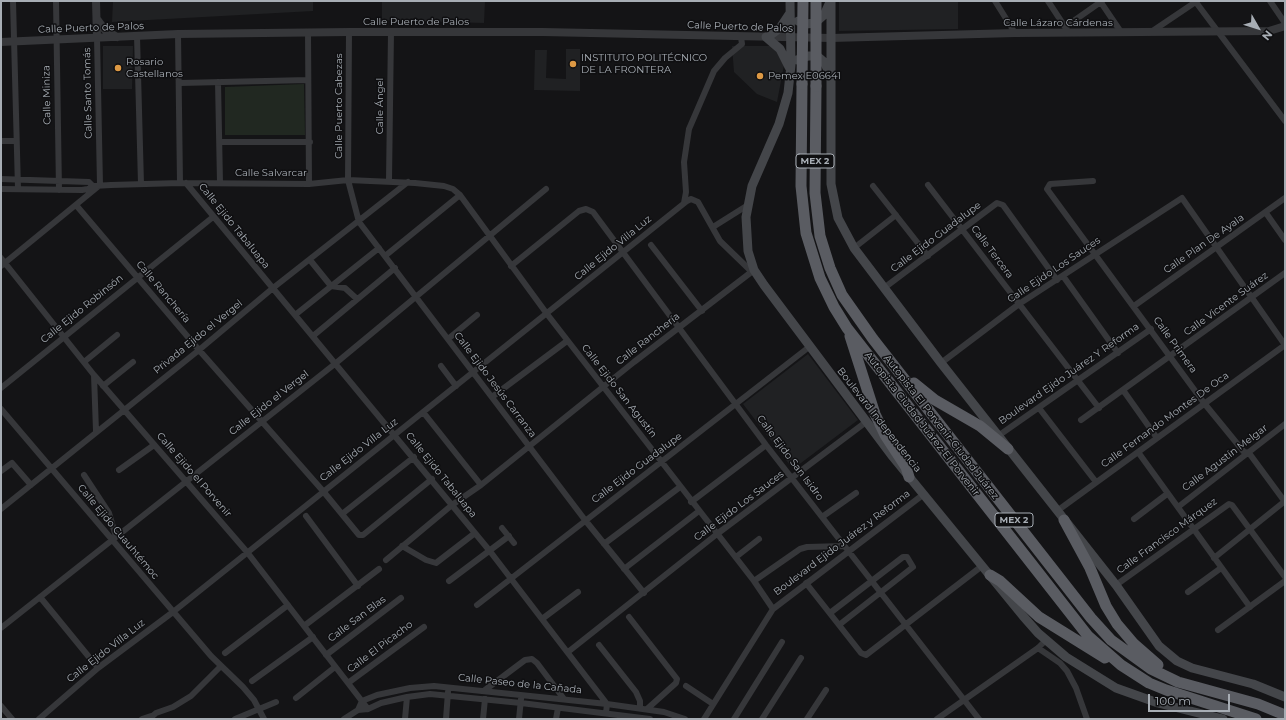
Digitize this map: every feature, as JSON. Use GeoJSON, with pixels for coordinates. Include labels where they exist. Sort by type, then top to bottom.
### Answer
{"type":"FeatureCollection","features":[{"type":"Feature","properties":{"kind":"highway","name":"Autopista Ciudad Juárez-El Porvenir"},"geometry":{"type":"LineString","coordinates":[[803,1],[802,186],[806,232],[822,284],[847,328],[1080,626],[1100,647],[1128,670],[1166,690],[1256,719]]}},
{"type":"Feature","properties":{"kind":"highway","name":"Autopista El Porvenir-Ciudad Juárez"},"geometry":{"type":"LineString","coordinates":[[816,1],[815,193],[820,236],[828,264],[842,295],[890,360],[1102,631],[1121,648],[1151,669],[1178,682],[1258,704],[1285,715]]}},
{"type":"Feature","properties":{"kind":"highway"},"geometry":{"type":"LineString","coordinates":[[847,328],[877,419],[906,467],[909,477]]}},
{"type":"Feature","properties":{"kind":"highway"},"geometry":{"type":"LineString","coordinates":[[890,360],[927,394],[972,420],[1008,449]]}},
{"type":"Feature","properties":{"kind":"highway"},"geometry":{"type":"LineString","coordinates":[[1061,515],[1090,568],[1106,606],[1117,624],[1142,653],[1178,682]]}},
{"type":"Feature","properties":{"kind":"highway"},"geometry":{"type":"LineString","coordinates":[[990,575],[1000,580],[1022,602],[1040,617],[1114,664],[1128,670]]}},
{"type":"Feature","properties":{"kind":"main road","name":"Boulevard Independencia"},"geometry":{"type":"LineString","coordinates":[[790,1],[791,69],[784,111],[752,186],[745,223],[746,241],[753,271],[809,348],[909,477],[1022,616],[1063,660],[1130,694],[1158,703],[1223,719]]}},
{"type":"Feature","properties":{"kind":"main road"},"geometry":{"type":"LineString","coordinates":[[830,1],[824,16],[811,24],[799,22],[790,13],[780,28],[767,37],[780,49],[791,69],[804,56],[817,56],[824,62],[830,77]]}},
{"type":"Feature","properties":{"kind":"main road","name":"MEX 2"},"geometry":{"type":"LineString","coordinates":[[830,1],[831,184],[838,218],[854,248],[941,363],[1116,585],[1153,640],[1177,661],[1200,671],[1253,684],[1285,697]]}},
{"type":"Feature","properties":{"kind":"street"},"geometry":{"type":"LineString","coordinates":[[13,1],[18,189]]}},
{"type":"Feature","properties":{"kind":"street","name":"Calle Miniza"},"geometry":{"type":"LineString","coordinates":[[56,1],[59,190]]}},
{"type":"Feature","properties":{"kind":"street","name":"Calle Santo Tomás"},"geometry":{"type":"LineString","coordinates":[[96,1],[100,185]]}},
{"type":"Feature","properties":{"kind":"street"},"geometry":{"type":"LineString","coordinates":[[1048,1],[1067,30],[1101,1],[1121,32]]}},
{"type":"Feature","properties":{"kind":"street"},"geometry":{"type":"LineString","coordinates":[[1151,32],[1196,1],[1285,121]]}},
{"type":"Feature","properties":{"kind":"street"},"geometry":{"type":"LineString","coordinates":[[1270,1],[1285,23]]}},
{"type":"Feature","properties":{"kind":"street"},"geometry":{"type":"LineString","coordinates":[[998,2],[1015,33]]}},
{"type":"Feature","properties":{"kind":"street"},"geometry":{"type":"LineString","coordinates":[[96,19],[105,30],[117,37]]}},
{"type":"Feature","properties":{"kind":"street","name":"Calle Lázaro Cárdenas"},"geometry":{"type":"LineString","coordinates":[[831,38],[1015,33],[1067,30],[1121,32],[1269,31],[1285,26]]}},
{"type":"Feature","properties":{"kind":"street"},"geometry":{"type":"LineString","coordinates":[[308,32],[310,142],[309,184]]}},
{"type":"Feature","properties":{"kind":"street","name":"Calle Puerto de Palos"},"geometry":{"type":"LineString","coordinates":[[1,42],[178,34],[308,32],[543,32],[831,38]]}},
{"type":"Feature","properties":{"kind":"street","name":"Calle Puerto Cabezas"},"geometry":{"type":"LineString","coordinates":[[348,180],[349,32]]}},
{"type":"Feature","properties":{"kind":"street","name":"Calle Ángel"},"geometry":{"type":"LineString","coordinates":[[389,180],[391,32]]}},
{"type":"Feature","properties":{"kind":"street"},"geometry":{"type":"LineString","coordinates":[[178,34],[183,183]]}},
{"type":"Feature","properties":{"kind":"street"},"geometry":{"type":"LineString","coordinates":[[137,36],[141,184]]}},
{"type":"Feature","properties":{"kind":"street"},"geometry":{"type":"LineString","coordinates":[[684,203],[686,192],[684,162],[689,129],[714,71],[725,58],[742,44],[741,37]]}},
{"type":"Feature","properties":{"kind":"street"},"geometry":{"type":"LineString","coordinates":[[180,83],[308,80]]}},
{"type":"Feature","properties":{"kind":"street"},"geometry":{"type":"LineString","coordinates":[[218,82],[220,183]]}},
{"type":"Feature","properties":{"kind":"street"},"geometry":{"type":"LineString","coordinates":[[1,141],[16,141]]}},
{"type":"Feature","properties":{"kind":"street"},"geometry":{"type":"LineString","coordinates":[[220,142],[310,142]]}},
{"type":"Feature","properties":{"kind":"street","name":"Calle Salvarcar"},"geometry":{"type":"LineString","coordinates":[[1,179],[88,182],[93,186]]}},
{"type":"Feature","properties":{"kind":"street","name":"Calle Salvarcar"},"geometry":{"type":"LineString","coordinates":[[1,189],[82,190],[100,185],[183,183],[309,184],[348,180],[389,180],[448,187]]}},
{"type":"Feature","properties":{"kind":"street","name":"Calle Ejido Jesús Carranza"},"geometry":{"type":"LineString","coordinates":[[348,180],[359,222],[474,372],[528,446],[644,593]]}},
{"type":"Feature","properties":{"kind":"street","name":"Calle Primera"},"geometry":{"type":"LineString","coordinates":[[1093,181],[1050,184],[1047,187],[1051,195],[1096,254],[1204,403],[1244,452],[1249,453],[1285,502]]}},
{"type":"Feature","properties":{"kind":"street","name":"Privada Ejido el Vergel"},"geometry":{"type":"LineString","coordinates":[[1,508],[199,350],[273,288],[359,222],[408,182]]}},
{"type":"Feature","properties":{"kind":"street","name":"Calle Ejido Tabaluapa"},"geometry":{"type":"LineString","coordinates":[[183,183],[336,363],[489,550],[607,704]]}},
{"type":"Feature","properties":{"kind":"street"},"geometry":{"type":"LineString","coordinates":[[2,262],[100,185]]}},
{"type":"Feature","properties":{"kind":"street","name":"Calle Tercera"},"geometry":{"type":"LineString","coordinates":[[928,185],[1099,408]]}},
{"type":"Feature","properties":{"kind":"street"},"geometry":{"type":"LineString","coordinates":[[873,186],[928,256]]}},
{"type":"Feature","properties":{"kind":"street","name":"Calle Ejido San Agustín"},"geometry":{"type":"LineString","coordinates":[[448,187],[460,195],[489,237],[547,314],[604,386],[698,511],[736,557],[773,609]]}},
{"type":"Feature","properties":{"kind":"street","name":"Calle Ejido el Vergel"},"geometry":{"type":"LineString","coordinates":[[1,628],[336,363],[546,189]]}},
{"type":"Feature","properties":{"kind":"street"},"geometry":{"type":"LineString","coordinates":[[385,256],[460,195]]}},
{"type":"Feature","properties":{"kind":"street","name":"Calle Ejido Los Sauces"},"geometry":{"type":"LineString","coordinates":[[941,363],[1019,304],[1182,198],[1216,248]]}},
{"type":"Feature","properties":{"kind":"street","name":"Calle Plan De Ayala"},"geometry":{"type":"LineString","coordinates":[[1134,306],[1285,198]]}},
{"type":"Feature","properties":{"kind":"street","name":"Calle Ejido Villa Luz"},"geometry":{"type":"LineString","coordinates":[[38,719],[98,668],[173,612],[684,203],[694,199],[698,202],[713,227]]}},
{"type":"Feature","properties":{"kind":"street","name":"Calle Ejido Guadalupe"},"geometry":{"type":"LineString","coordinates":[[884,288],[997,203],[1000,203],[1060,278]]}},
{"type":"Feature","properties":{"kind":"street"},"geometry":{"type":"LineString","coordinates":[[748,204],[713,227],[722,244],[753,271]]}},
{"type":"Feature","properties":{"kind":"street","name":"Calle Ranchería"},"geometry":{"type":"LineString","coordinates":[[76,205],[199,350],[324,491],[361,536],[432,480]]}},
{"type":"Feature","properties":{"kind":"street","name":"Calle Ejido San Isidro"},"geometry":{"type":"LineString","coordinates":[[511,266],[579,211],[586,209],[593,212],[766,445],[979,719]]}},
{"type":"Feature","properties":{"kind":"street"},"geometry":{"type":"LineString","coordinates":[[1266,213],[1285,240]]}},
{"type":"Feature","properties":{"kind":"street"},"geometry":{"type":"LineString","coordinates":[[854,248],[896,215]]}},
{"type":"Feature","properties":{"kind":"street","name":"Calle Ejido Robinsón"},"geometry":{"type":"LineString","coordinates":[[1,388],[213,217]]}},
{"type":"Feature","properties":{"kind":"street"},"geometry":{"type":"LineString","coordinates":[[651,245],[702,310]]}},
{"type":"Feature","properties":{"kind":"street"},"geometry":{"type":"LineString","coordinates":[[295,315],[379,248]]}},
{"type":"Feature","properties":{"kind":"street"},"geometry":{"type":"LineString","coordinates":[[1216,248],[1285,345]]}},
{"type":"Feature","properties":{"kind":"street"},"geometry":{"type":"LineString","coordinates":[[310,260],[331,286],[345,288],[357,299]]}},
{"type":"Feature","properties":{"kind":"street","name":"Calle Ejido el Porvenir"},"geometry":{"type":"LineString","coordinates":[[2,262],[103,386],[247,552],[368,709]]}},
{"type":"Feature","properties":{"kind":"street"},"geometry":{"type":"LineString","coordinates":[[313,336],[395,268]]}},
{"type":"Feature","properties":{"kind":"street","name":"Calle Ranchería"},"geometry":{"type":"LineString","coordinates":[[386,560],[452,505],[481,485],[604,386],[753,271]]}},
{"type":"Feature","properties":{"kind":"street","name":"Calle Vicente Suárez"},"geometry":{"type":"LineString","coordinates":[[1081,420],[1285,273]]}},
{"type":"Feature","properties":{"kind":"street"},"geometry":{"type":"LineString","coordinates":[[1060,278],[1118,353]]}},
{"type":"Feature","properties":{"kind":"street"},"geometry":{"type":"LineString","coordinates":[[448,339],[477,315]]}},
{"type":"Feature","properties":{"kind":"street","name":"Boulevard Ejido Juárez Y Reforma"},"geometry":{"type":"LineString","coordinates":[[998,436],[1151,329]]}},
{"type":"Feature","properties":{"kind":"street"},"geometry":{"type":"LineString","coordinates":[[84,362],[117,336]]}},
{"type":"Feature","properties":{"kind":"street"},"geometry":{"type":"LineString","coordinates":[[492,397],[568,341]]}},
{"type":"Feature","properties":{"kind":"street","name":"Calle Fernando Montes De Oca"},"geometry":{"type":"LineString","coordinates":[[1061,515],[1096,482],[1285,345]]}},
{"type":"Feature","properties":{"kind":"street","name":"Calle Ejido Guadalupe"},"geometry":{"type":"LineString","coordinates":[[476,605],[809,348]]}},
{"type":"Feature","properties":{"kind":"street"},"geometry":{"type":"LineString","coordinates":[[103,386],[132,362]]}},
{"type":"Feature","properties":{"kind":"street"},"geometry":{"type":"LineString","coordinates":[[441,366],[456,386]]}},
{"type":"Feature","properties":{"kind":"street"},"geometry":{"type":"LineString","coordinates":[[94,375],[96,432]]}},
{"type":"Feature","properties":{"kind":"street"},"geometry":{"type":"LineString","coordinates":[[1123,390],[1157,438]]}},
{"type":"Feature","properties":{"kind":"street"},"geometry":{"type":"LineString","coordinates":[[1040,408],[1096,482]]}},
{"type":"Feature","properties":{"kind":"street","name":"Calle Ejido Cuauhtémoc"},"geometry":{"type":"LineString","coordinates":[[1,409],[113,538],[173,612],[221,666],[243,687],[259,708],[264,719]]}},
{"type":"Feature","properties":{"kind":"street"},"geometry":{"type":"LineString","coordinates":[[423,412],[481,485]]}},
{"type":"Feature","properties":{"kind":"street","name":"Calle Ejido Los Sauces"},"geometry":{"type":"LineString","coordinates":[[568,652],[717,534],[866,422]]}},
{"type":"Feature","properties":{"kind":"street","name":"Calle Agustín Melgar"},"geometry":{"type":"LineString","coordinates":[[1178,507],[1285,424]]}},
{"type":"Feature","properties":{"kind":"street"},"geometry":{"type":"LineString","coordinates":[[119,470],[154,445]]}},
{"type":"Feature","properties":{"kind":"street"},"geometry":{"type":"LineString","coordinates":[[692,502],[766,445]]}},
{"type":"Feature","properties":{"kind":"street"},"geometry":{"type":"LineString","coordinates":[[1138,452],[1250,607]]}},
{"type":"Feature","properties":{"kind":"street"},"geometry":{"type":"LineString","coordinates":[[342,514],[414,458]]}},
{"type":"Feature","properties":{"kind":"street"},"geometry":{"type":"LineString","coordinates":[[1,470],[12,463],[31,485]]}},
{"type":"Feature","properties":{"kind":"street"},"geometry":{"type":"LineString","coordinates":[[84,475],[109,513],[113,538]]}},
{"type":"Feature","properties":{"kind":"street"},"geometry":{"type":"LineString","coordinates":[[604,544],[680,487]]}},
{"type":"Feature","properties":{"kind":"street"},"geometry":{"type":"LineString","coordinates":[[822,517],[856,493]]}},
{"type":"Feature","properties":{"kind":"street","name":"Boulevard Ejido Juárez y Reforma"},"geometry":{"type":"LineString","coordinates":[[773,609],[806,584],[846,548],[924,494]]}},
{"type":"Feature","properties":{"kind":"street"},"geometry":{"type":"LineString","coordinates":[[1134,519],[1167,494]]}},
{"type":"Feature","properties":{"kind":"street"},"geometry":{"type":"LineString","coordinates":[[1214,558],[1285,502]]}},
{"type":"Feature","properties":{"kind":"street","name":"Calle Francisco Márquez"},"geometry":{"type":"LineString","coordinates":[[1116,585],[1230,504],[1249,530]]}},
{"type":"Feature","properties":{"kind":"street"},"geometry":{"type":"LineString","coordinates":[[624,569],[698,511]]}},
{"type":"Feature","properties":{"kind":"street"},"geometry":{"type":"LineString","coordinates":[[306,516],[358,586]]}},
{"type":"Feature","properties":{"kind":"street"},"geometry":{"type":"LineString","coordinates":[[502,528],[514,543]]}},
{"type":"Feature","properties":{"kind":"street"},"geometry":{"type":"LineString","coordinates":[[1249,530],[1285,578]]}},
{"type":"Feature","properties":{"kind":"street"},"geometry":{"type":"LineString","coordinates":[[402,546],[426,560],[438,562],[475,533]]}},
{"type":"Feature","properties":{"kind":"street"},"geometry":{"type":"LineString","coordinates":[[449,581],[508,536]]}},
{"type":"Feature","properties":{"kind":"street"},"geometry":{"type":"LineString","coordinates":[[736,557],[759,539]]}},
{"type":"Feature","properties":{"kind":"street"},"geometry":{"type":"LineString","coordinates":[[754,581],[786,557],[807,547],[846,548]]}},
{"type":"Feature","properties":{"kind":"street"},"geometry":{"type":"LineString","coordinates":[[830,613],[904,557],[907,557],[913,567],[839,625]]}},
{"type":"Feature","properties":{"kind":"street"},"geometry":{"type":"LineString","coordinates":[[806,584],[864,655],[868,654],[982,566]]}},
{"type":"Feature","properties":{"kind":"street"},"geometry":{"type":"LineString","coordinates":[[1188,592],[1221,568]]}},
{"type":"Feature","properties":{"kind":"street"},"geometry":{"type":"LineString","coordinates":[[304,626],[379,569]]}},
{"type":"Feature","properties":{"kind":"street"},"geometry":{"type":"LineString","coordinates":[[1218,630],[1285,581]]}},
{"type":"Feature","properties":{"kind":"street"},"geometry":{"type":"LineString","coordinates":[[542,619],[578,592]]}},
{"type":"Feature","properties":{"kind":"street"},"geometry":{"type":"LineString","coordinates":[[40,597],[98,668]]}},
{"type":"Feature","properties":{"kind":"street","name":"Calle San Blas"},"geometry":{"type":"LineString","coordinates":[[326,655],[401,598]]}},
{"type":"Feature","properties":{"kind":"street"},"geometry":{"type":"LineString","coordinates":[[225,654],[288,606]]}},
{"type":"Feature","properties":{"kind":"street"},"geometry":{"type":"LineString","coordinates":[[704,719],[773,609]]}},
{"type":"Feature","properties":{"kind":"street"},"geometry":{"type":"LineString","coordinates":[[629,617],[677,679],[676,683],[647,709]]}},
{"type":"Feature","properties":{"kind":"street","name":"Calle El Picacho"},"geometry":{"type":"LineString","coordinates":[[348,684],[424,627]]}},
{"type":"Feature","properties":{"kind":"street"},"geometry":{"type":"LineString","coordinates":[[252,681],[312,637]]}},
{"type":"Feature","properties":{"kind":"street"},"geometry":{"type":"LineString","coordinates":[[937,719],[1038,648],[1046,640]]}},
{"type":"Feature","properties":{"kind":"street"},"geometry":{"type":"LineString","coordinates":[[734,719],[782,642]]}},
{"type":"Feature","properties":{"kind":"street"},"geometry":{"type":"LineString","coordinates":[[599,645],[636,692],[640,700],[640,708]]}},
{"type":"Feature","properties":{"kind":"street"},"geometry":{"type":"LineString","coordinates":[[1038,648],[1063,660],[1076,688],[1087,719]]}},
{"type":"Feature","properties":{"kind":"street"},"geometry":{"type":"LineString","coordinates":[[762,719],[801,658]]}},
{"type":"Feature","properties":{"kind":"street"},"geometry":{"type":"LineString","coordinates":[[485,690],[526,660],[532,659],[537,663],[564,699]]}},
{"type":"Feature","properties":{"kind":"street"},"geometry":{"type":"LineString","coordinates":[[142,719],[150,717],[184,701],[221,666]]}},
{"type":"Feature","properties":{"kind":"street"},"geometry":{"type":"LineString","coordinates":[[296,698],[336,667]]}},
{"type":"Feature","properties":{"kind":"street"},"geometry":{"type":"LineString","coordinates":[[446,719],[448,686]]}},
{"type":"Feature","properties":{"kind":"street","name":"Calle Paseo de la Cañada"},"geometry":{"type":"LineString","coordinates":[[358,710],[362,702],[377,695],[410,688],[448,686],[640,708],[670,714],[685,719]]}},
{"type":"Feature","properties":{"kind":"street"},"geometry":{"type":"LineString","coordinates":[[686,686],[713,704]]}},
{"type":"Feature","properties":{"kind":"street"},"geometry":{"type":"LineString","coordinates":[[807,719],[826,690]]}},
{"type":"Feature","properties":{"kind":"street","name":"Calle Paseo de la Cañada"},"geometry":{"type":"LineString","coordinates":[[346,718],[358,710],[368,709],[381,703],[407,697],[430,694],[521,702],[650,719]]}},
{"type":"Feature","properties":{"kind":"street"},"geometry":{"type":"LineString","coordinates":[[519,719],[522,694]]}},
{"type":"Feature","properties":{"kind":"street"},"geometry":{"type":"LineString","coordinates":[[405,719],[407,697]]}},
{"type":"Feature","properties":{"kind":"street"},"geometry":{"type":"LineString","coordinates":[[483,719],[485,699]]}},
{"type":"Feature","properties":{"kind":"street"},"geometry":{"type":"LineString","coordinates":[[235,719],[276,702]]}},
{"type":"Feature","properties":{"kind":"street"},"geometry":{"type":"LineString","coordinates":[[606,714],[607,704]]}},
{"type":"Feature","properties":{"kind":"street"},"geometry":{"type":"LineString","coordinates":[[1,706],[12,719]]}},
{"type":"Feature","properties":{"kind":"street"},"geometry":{"type":"LineString","coordinates":[[556,719],[558,708]]}},
{"type":"Feature","properties":{"kind":"street"},"geometry":{"type":"LineString","coordinates":[[591,719],[592,712]]}},
{"type":"Feature","properties":{"kind":"shaded area"},"geometry":{"type":"Polygon","coordinates":[[[113,1],[313,1],[313,11],[112,22],[113,1]]]}},
{"type":"Feature","properties":{"kind":"shaded area"},"geometry":{"type":"Polygon","coordinates":[[[382,1],[485,1],[484,23],[382,20],[382,1]]]}},
{"type":"Feature","properties":{"kind":"shaded area"},"geometry":{"type":"Polygon","coordinates":[[[839,1],[958,1],[958,29],[839,31],[839,1]]]}},
{"type":"Feature","properties":{"kind":"shaded area","name":"Rosario Castellanos"},"geometry":{"type":"Polygon","coordinates":[[[103,46],[133,46],[132,89],[103,89],[103,46]]]}},
{"type":"Feature","properties":{"kind":"shaded area","name":"Pemex E06641"},"geometry":{"type":"Polygon","coordinates":[[[732,46],[771,46],[777,48],[784,65],[777,102],[757,94],[734,72],[732,46]]]}},
{"type":"Feature","properties":{"kind":"shaded area","name":"INSTITUTO POLITÉCNICO DE LA FRONTERA"},"geometry":{"type":"Polygon","coordinates":[[[566,49],[580,49],[580,91],[534,90],[535,50],[547,50],[546,78],[566,79],[566,49]]]}},
{"type":"Feature","properties":{"kind":"shaded area"},"geometry":{"type":"Polygon","coordinates":[[[304,84],[305,135],[225,135],[225,87],[304,84]]]}},
{"type":"Feature","properties":{"kind":"shaded area"},"geometry":{"type":"Polygon","coordinates":[[[808,354],[858,420],[793,469],[743,404],[808,354]]]}},
{"type":"Feature","properties":{"kind":"place","name":"INSTITUTO POLITÉCNICO DE LA FRONTERA"},"geometry":{"type":"Point","coordinates":[573,64]}},
{"type":"Feature","properties":{"kind":"place","name":"Rosario Castellanos"},"geometry":{"type":"Point","coordinates":[118,68]}},
{"type":"Feature","properties":{"kind":"place","name":"Pemex E06641"},"geometry":{"type":"Point","coordinates":[760,76]}}]}
